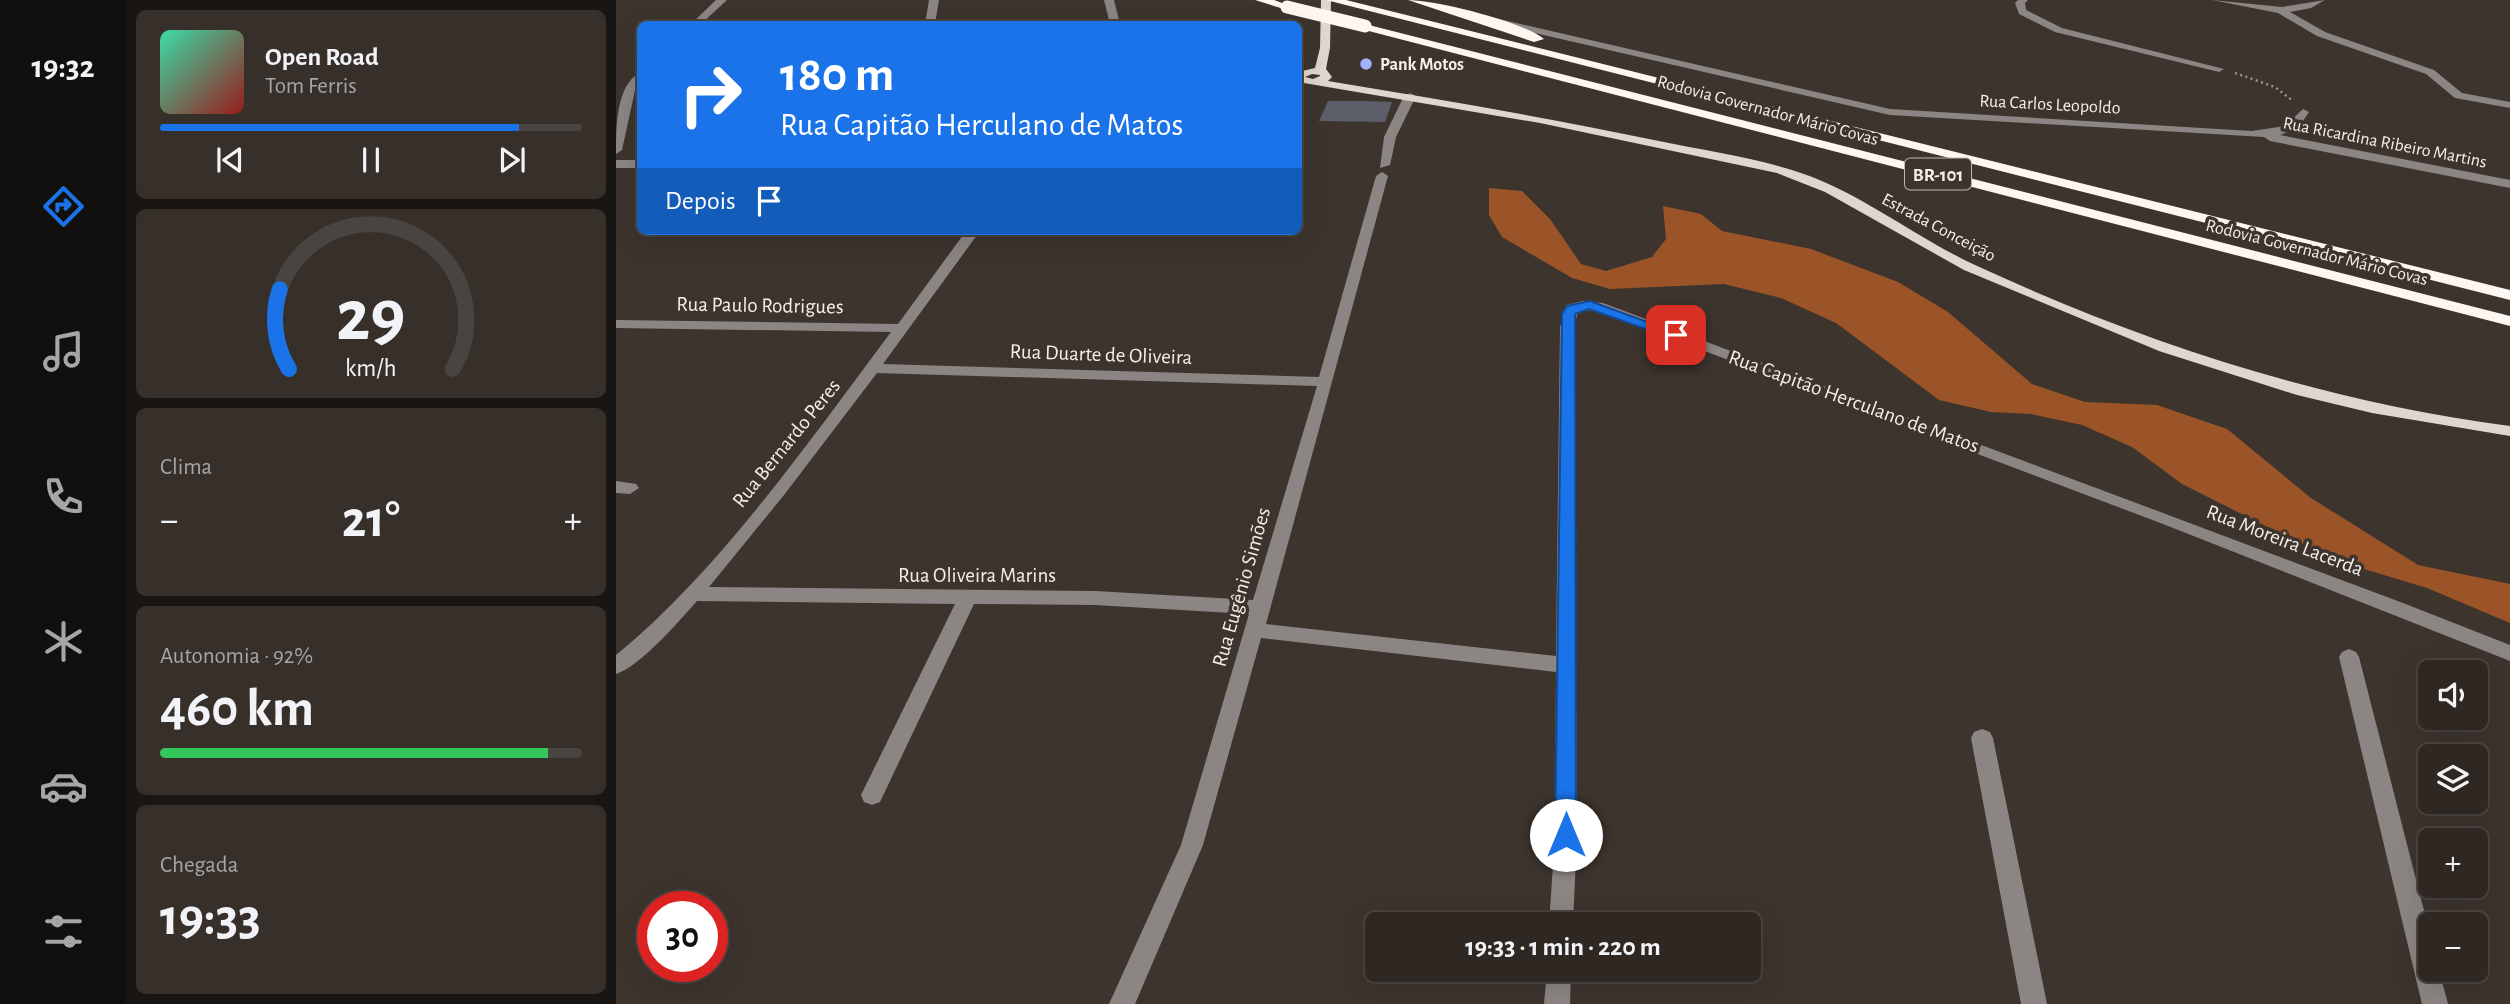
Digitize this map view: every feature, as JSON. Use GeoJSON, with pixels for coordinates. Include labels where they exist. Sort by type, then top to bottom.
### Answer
{"type":"FeatureCollection","features":[{"type":"Feature","properties":{"kind":"highway","name":"Rodovia Governador Mário Covas"},"geometry":{"type":"LineString","coordinates":[[1261,0],[2510,321]]}},
{"type":"Feature","properties":{"kind":"highway","name":"Rodovia Governador Mário Covas"},"geometry":{"type":"LineString","coordinates":[[1332,0],[2510,295]]}},
{"type":"Feature","properties":{"kind":"highway"},"geometry":{"type":"LineString","coordinates":[[1414,0],[1480,18],[1585,55],[1710,93]]}},
{"type":"Feature","properties":{"kind":"highway"},"geometry":{"type":"LineString","coordinates":[[2059,206],[2243,264],[2510,334]]}},
{"type":"Feature","properties":{"kind":"main road"},"geometry":{"type":"LineString","coordinates":[[1307,77],[1322,58],[1326,0]]}},
{"type":"Feature","properties":{"kind":"main road","name":"Estrada Conceição"},"geometry":{"type":"LineString","coordinates":[[1307,77],[1683,149],[1801,176],[1965,265],[2035,297],[2151,341],[2316,394],[2409,416],[2510,430]]}},
{"type":"Feature","properties":{"kind":"street"},"geometry":{"type":"LineString","coordinates":[[699,21],[722,0]]}},
{"type":"Feature","properties":{"kind":"street"},"geometry":{"type":"LineString","coordinates":[[930,21],[934,0]]}},
{"type":"Feature","properties":{"kind":"street"},"geometry":{"type":"LineString","coordinates":[[1109,0],[1114,21]]}},
{"type":"Feature","properties":{"kind":"street"},"geometry":{"type":"LineString","coordinates":[[2023,0],[2020,3],[2022,12],[2059,30],[2219,69]]}},
{"type":"Feature","properties":{"kind":"street"},"geometry":{"type":"LineString","coordinates":[[2217,0],[2282,12],[2321,34],[2430,72],[2459,96],[2510,105]]}},
{"type":"Feature","properties":{"kind":"street"},"geometry":{"type":"LineString","coordinates":[[2292,0],[2300,9]]}},
{"type":"Feature","properties":{"kind":"street"},"geometry":{"type":"LineString","coordinates":[[2282,12],[2300,9],[2320,0]]}},
{"type":"Feature","properties":{"kind":"street","name":"Rua Carlos Leopoldo"},"geometry":{"type":"LineString","coordinates":[[1480,18],[1890,112],[2252,134],[2280,133],[2291,129],[2303,112]]}},
{"type":"Feature","properties":{"kind":"street"},"geometry":{"type":"LineString","coordinates":[[616,86],[637,82],[616,150]]}},
{"type":"Feature","properties":{"kind":"street","name":"Rua Eugênio Simões"},"geometry":{"type":"LineString","coordinates":[[1122,1004],[1192,845],[1252,630],[1326,382],[1390,137],[1410,96]]}},
{"type":"Feature","properties":{"kind":"street","name":"Rua Ricardina Ribeiro Martins"},"geometry":{"type":"LineString","coordinates":[[2252,134],[2510,184]]}},
{"type":"Feature","properties":{"kind":"street"},"geometry":{"type":"LineString","coordinates":[[616,164],[637,164]]}},
{"type":"Feature","properties":{"kind":"street","name":"Rua Bernardo Peres"},"geometry":{"type":"LineString","coordinates":[[616,666],[655,636],[693,594],[876,368],[970,235]]}},
{"type":"Feature","properties":{"kind":"street","name":"Rua Capitão Herculano de Matos"},"geometry":{"type":"LineString","coordinates":[[1562,912],[1566,835],[1567,327],[1572,308],[1583,305],[1598,306],[2043,472]]}},
{"type":"Feature","properties":{"kind":"street","name":"Rua Paulo Rodrigues"},"geometry":{"type":"LineString","coordinates":[[616,324],[903,328]]}},
{"type":"Feature","properties":{"kind":"street","name":"Rua Duarte de Oliveira"},"geometry":{"type":"LineString","coordinates":[[876,368],[1326,382]]}},
{"type":"Feature","properties":{"kind":"street","name":"Rua Moreira Lacerda"},"geometry":{"type":"LineString","coordinates":[[2043,472],[2311,573],[2510,653]]}},
{"type":"Feature","properties":{"kind":"street","name":"Rua Oliveira Marins"},"geometry":{"type":"LineString","coordinates":[[693,594],[1095,598],[1259,607]]}},
{"type":"Feature","properties":{"kind":"street"},"geometry":{"type":"LineString","coordinates":[[872,795],[967,598]]}},
{"type":"Feature","properties":{"kind":"street"},"geometry":{"type":"LineString","coordinates":[[1252,630],[1566,666]]}},
{"type":"Feature","properties":{"kind":"street"},"geometry":{"type":"LineString","coordinates":[[2349,657],[2435,1004]]}},
{"type":"Feature","properties":{"kind":"street"},"geometry":{"type":"LineString","coordinates":[[1982,738],[2034,1004]]}},
{"type":"Feature","properties":{"kind":"street"},"geometry":{"type":"LineString","coordinates":[[1558,1004],[1559,982]]}},
{"type":"Feature","properties":{"kind":"path"},"geometry":{"type":"LineString","coordinates":[[2219,69],[2275,87],[2289,96],[2303,112]]}},
{"type":"Feature","properties":{"kind":"shaded area"},"geometry":{"type":"Polygon","coordinates":[[[1489,188],[1522,191],[1550,219],[1581,264],[1606,271],[1652,257],[1666,239],[1663,206],[1701,214],[1722,231],[1811,249],[1898,282],[1948,312],[2032,384],[2085,402],[2157,405],[2227,429],[2311,498],[2418,565],[2510,584],[2510,623],[2427,588],[2331,559],[2182,484],[2132,447],[2082,425],[2031,414],[1991,412],[1939,400],[1836,323],[1781,298],[1724,284],[1610,289],[1572,278],[1502,237],[1489,215],[1489,188]]]}},
{"type":"Feature","properties":{"kind":"building"},"geometry":{"type":"Polygon","coordinates":[[[1328,101],[1392,102],[1385,122],[1319,121],[1328,101]]]}},
{"type":"Feature","properties":{"kind":"place","name":"Pank Motos"},"geometry":{"type":"Point","coordinates":[1366,64]}},
{"type":"Feature","properties":{"kind":"route"},"geometry":{"type":"LineString","coordinates":[[1566,835],[1569,314],[1572,308],[1583,305],[1598,306],[1676,335]]}}]}
